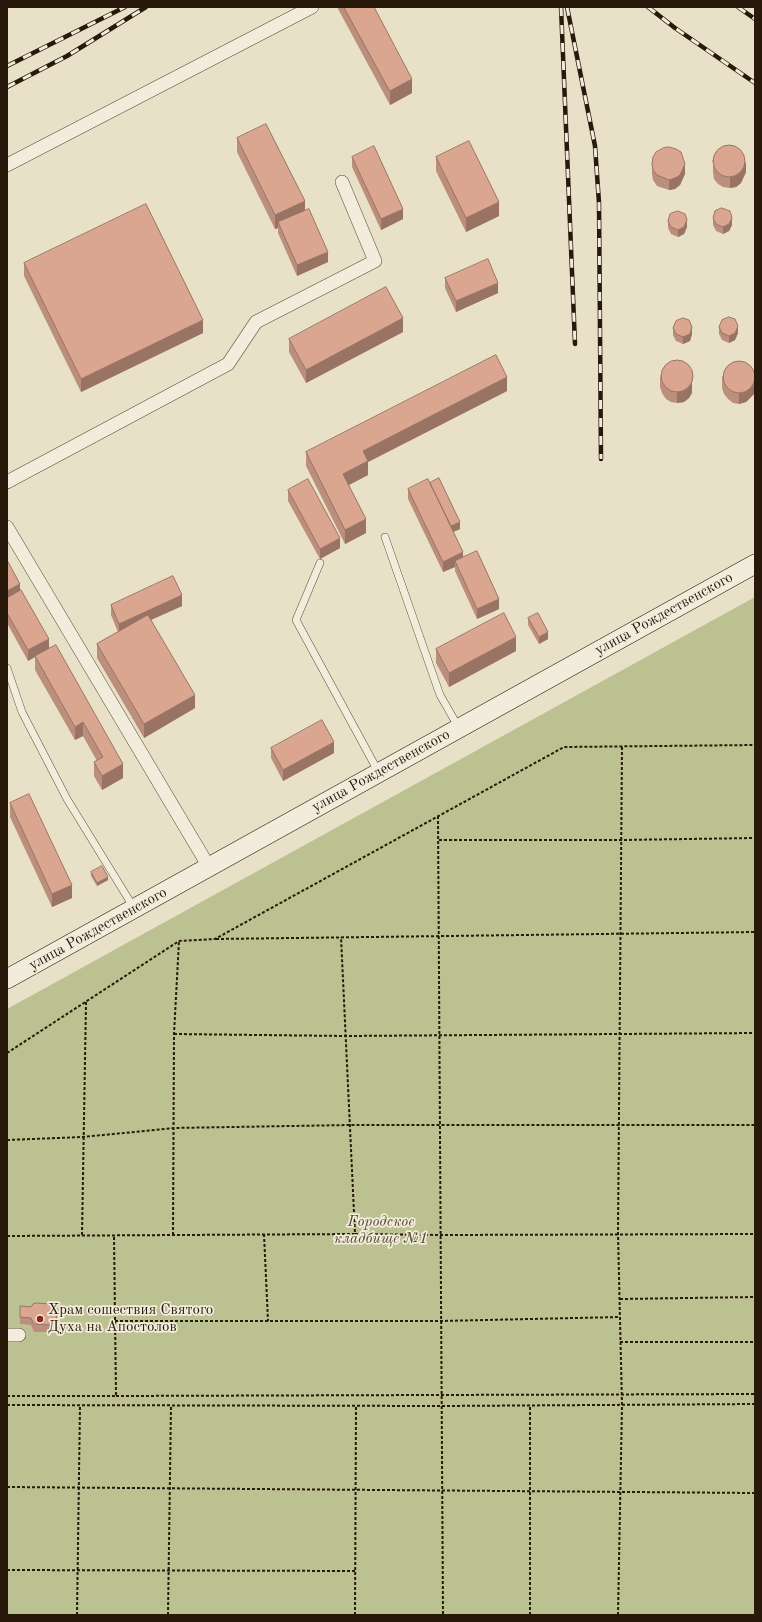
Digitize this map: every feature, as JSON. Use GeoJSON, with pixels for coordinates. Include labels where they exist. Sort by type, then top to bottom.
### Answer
{"type":"FeatureCollection","features":[{"type":"Feature","properties":{"kind":"main road","name":"улица Рождественского"},"geometry":{"type":"LineString","coordinates":[[7,979],[755,564]]}},
{"type":"Feature","properties":{"kind":"street"},"geometry":{"type":"LineString","coordinates":[[7,165],[312,7]]}},
{"type":"Feature","properties":{"kind":"street"},"geometry":{"type":"LineString","coordinates":[[7,482],[228,364],[256,322],[375,262],[342,182]]}},
{"type":"Feature","properties":{"kind":"street"},"geometry":{"type":"LineString","coordinates":[[7,527],[209,867]]}},
{"type":"Feature","properties":{"kind":"lane"},"geometry":{"type":"LineString","coordinates":[[385,536],[440,696],[459,728]]}},
{"type":"Feature","properties":{"kind":"lane"},"geometry":{"type":"LineString","coordinates":[[320,562],[296,620],[379,773]]}},
{"type":"Feature","properties":{"kind":"lane"},"geometry":{"type":"LineString","coordinates":[[7,668],[22,712],[66,799],[135,908]]}},
{"type":"Feature","properties":{"kind":"path"},"geometry":{"type":"LineString","coordinates":[[215,939],[564,747],[755,745]]}},
{"type":"Feature","properties":{"kind":"path"},"geometry":{"type":"LineString","coordinates":[[618,1615],[622,1405],[618,1233],[622,747]]}},
{"type":"Feature","properties":{"kind":"path"},"geometry":{"type":"LineString","coordinates":[[438,816],[443,1615]]}},
{"type":"Feature","properties":{"kind":"path"},"geometry":{"type":"LineString","coordinates":[[438,840],[755,838]]}},
{"type":"Feature","properties":{"kind":"path"},"geometry":{"type":"LineString","coordinates":[[7,1053],[179,941],[341,937],[755,932]]}},
{"type":"Feature","properties":{"kind":"path"},"geometry":{"type":"LineString","coordinates":[[341,937],[355,1234]]}},
{"type":"Feature","properties":{"kind":"path"},"geometry":{"type":"LineString","coordinates":[[173,1235],[174,1034],[179,941]]}},
{"type":"Feature","properties":{"kind":"path"},"geometry":{"type":"LineString","coordinates":[[82,1236],[86,1002]]}},
{"type":"Feature","properties":{"kind":"path"},"geometry":{"type":"LineString","coordinates":[[174,1034],[345,1036],[440,1034],[755,1033]]}},
{"type":"Feature","properties":{"kind":"path"},"geometry":{"type":"LineString","coordinates":[[7,1140],[83,1137],[174,1128],[350,1125],[755,1125]]}},
{"type":"Feature","properties":{"kind":"path"},"geometry":{"type":"LineString","coordinates":[[7,1236],[618,1233],[755,1234]]}},
{"type":"Feature","properties":{"kind":"path"},"geometry":{"type":"LineString","coordinates":[[264,1234],[268,1321]]}},
{"type":"Feature","properties":{"kind":"path"},"geometry":{"type":"LineString","coordinates":[[114,1235],[116,1396]]}},
{"type":"Feature","properties":{"kind":"path"},"geometry":{"type":"LineString","coordinates":[[620,1299],[755,1298]]}},
{"type":"Feature","properties":{"kind":"path"},"geometry":{"type":"LineString","coordinates":[[115,1321],[442,1320],[620,1317]]}},
{"type":"Feature","properties":{"kind":"path"},"geometry":{"type":"LineString","coordinates":[[620,1342],[755,1342]]}},
{"type":"Feature","properties":{"kind":"path"},"geometry":{"type":"LineString","coordinates":[[7,1396],[755,1394]]}},
{"type":"Feature","properties":{"kind":"path"},"geometry":{"type":"LineString","coordinates":[[7,1405],[530,1406],[755,1404]]}},
{"type":"Feature","properties":{"kind":"path"},"geometry":{"type":"LineString","coordinates":[[77,1615],[80,1405]]}},
{"type":"Feature","properties":{"kind":"path"},"geometry":{"type":"LineString","coordinates":[[168,1615],[171,1405]]}},
{"type":"Feature","properties":{"kind":"path"},"geometry":{"type":"LineString","coordinates":[[355,1615],[356,1406]]}},
{"type":"Feature","properties":{"kind":"path"},"geometry":{"type":"LineString","coordinates":[[530,1406],[530,1615]]}},
{"type":"Feature","properties":{"kind":"path"},"geometry":{"type":"LineString","coordinates":[[7,1487],[755,1493]]}},
{"type":"Feature","properties":{"kind":"path"},"geometry":{"type":"LineString","coordinates":[[7,1570],[355,1571]]}},
{"type":"Feature","properties":{"kind":"green space","name":"Городское кладбище №1"},"geometry":{"type":"Polygon","coordinates":[[[755,597],[755,1615],[7,1615],[7,1009],[755,597]]]}},
{"type":"Feature","properties":{"kind":"building"},"geometry":{"type":"Polygon","coordinates":[[[344,7],[374,7],[412,79],[390,91],[344,7]]]}},
{"type":"Feature","properties":{"kind":"building"},"geometry":{"type":"Polygon","coordinates":[[[266,124],[305,201],[275,215],[237,138],[266,124]]]}},
{"type":"Feature","properties":{"kind":"building"},"geometry":{"type":"Polygon","coordinates":[[[469,141],[499,202],[466,218],[436,157],[469,141]]]}},
{"type":"Feature","properties":{"kind":"building"},"geometry":{"type":"Polygon","coordinates":[[[726,145],[732,145],[742,152],[745,161],[744,167],[738,174],[732,177],[726,177],[716,170],[713,164],[713,158],[720,148],[726,145]]]}},
{"type":"Feature","properties":{"kind":"building"},"geometry":{"type":"Polygon","coordinates":[[[374,146],[403,209],[381,219],[352,157],[374,146]]]}},
{"type":"Feature","properties":{"kind":"building"},"geometry":{"type":"Polygon","coordinates":[[[669,147],[681,152],[685,164],[680,175],[669,180],[657,175],[653,170],[652,164],[653,157],[656,152],[663,148],[669,147]]]}},
{"type":"Feature","properties":{"kind":"building"},"geometry":{"type":"Polygon","coordinates":[[[146,204],[203,320],[81,379],[24,263],[146,204]]]}},
{"type":"Feature","properties":{"kind":"building"},"geometry":{"type":"Polygon","coordinates":[[[722,208],[730,211],[732,218],[729,224],[723,227],[716,224],[713,218],[715,211],[722,208]]]}},
{"type":"Feature","properties":{"kind":"building"},"geometry":{"type":"Polygon","coordinates":[[[309,209],[328,252],[297,265],[278,222],[309,209]]]}},
{"type":"Feature","properties":{"kind":"building"},"geometry":{"type":"Polygon","coordinates":[[[678,211],[685,214],[687,220],[684,227],[678,230],[671,227],[668,221],[670,214],[678,211]]]}},
{"type":"Feature","properties":{"kind":"building"},"geometry":{"type":"Polygon","coordinates":[[[488,259],[498,283],[456,301],[445,278],[488,259]]]}},
{"type":"Feature","properties":{"kind":"building"},"geometry":{"type":"Polygon","coordinates":[[[386,287],[403,318],[306,370],[289,339],[386,287]]]}},
{"type":"Feature","properties":{"kind":"building"},"geometry":{"type":"Polygon","coordinates":[[[729,317],[735,319],[738,326],[735,333],[729,336],[722,333],[719,327],[722,320],[729,317]]]}},
{"type":"Feature","properties":{"kind":"building"},"geometry":{"type":"Polygon","coordinates":[[[683,318],[689,320],[692,327],[690,334],[683,337],[676,334],[673,328],[676,321],[683,318]]]}},
{"type":"Feature","properties":{"kind":"building"},"geometry":{"type":"Polygon","coordinates":[[[496,355],[507,377],[363,451],[368,461],[343,474],[366,519],[345,530],[306,452],[496,355]]]}},
{"type":"Feature","properties":{"kind":"building"},"geometry":{"type":"Polygon","coordinates":[[[674,360],[680,360],[690,367],[693,376],[692,382],[686,389],[680,392],[674,392],[664,385],[661,379],[661,373],[668,363],[674,360]]]}},
{"type":"Feature","properties":{"kind":"building"},"geometry":{"type":"Polygon","coordinates":[[[736,361],[742,361],[752,368],[755,377],[754,383],[748,390],[742,393],[736,393],[726,386],[723,380],[723,374],[730,364],[736,361]]]}},
{"type":"Feature","properties":{"kind":"building"},"geometry":{"type":"Polygon","coordinates":[[[439,478],[460,522],[451,526],[430,483],[439,478]]]}},
{"type":"Feature","properties":{"kind":"building"},"geometry":{"type":"Polygon","coordinates":[[[308,479],[340,538],[320,549],[288,490],[308,479]]]}},
{"type":"Feature","properties":{"kind":"building"},"geometry":{"type":"Polygon","coordinates":[[[428,479],[463,552],[443,562],[408,489],[428,479]]]}},
{"type":"Feature","properties":{"kind":"building"},"geometry":{"type":"Polygon","coordinates":[[[477,551],[499,599],[477,609],[455,561],[477,551]]]}},
{"type":"Feature","properties":{"kind":"building"},"geometry":{"type":"Polygon","coordinates":[[[7,560],[20,584],[7,591],[7,560]]]}},
{"type":"Feature","properties":{"kind":"building"},"geometry":{"type":"Polygon","coordinates":[[[173,576],[182,595],[119,624],[111,605],[173,576]]]}},
{"type":"Feature","properties":{"kind":"building"},"geometry":{"type":"Polygon","coordinates":[[[21,590],[49,639],[28,650],[7,613],[7,598],[21,590]]]}},
{"type":"Feature","properties":{"kind":"building"},"geometry":{"type":"Polygon","coordinates":[[[504,613],[516,637],[449,673],[436,649],[504,613]]]}},
{"type":"Feature","properties":{"kind":"building"},"geometry":{"type":"Polygon","coordinates":[[[538,613],[548,632],[539,637],[528,618],[538,613]]]}},
{"type":"Feature","properties":{"kind":"building"},"geometry":{"type":"Polygon","coordinates":[[[148,615],[195,695],[144,724],[97,644],[148,615]]]}},
{"type":"Feature","properties":{"kind":"building"},"geometry":{"type":"Polygon","coordinates":[[[56,645],[123,764],[102,776],[94,762],[103,757],[83,722],[75,727],[35,656],[56,645]]]}},
{"type":"Feature","properties":{"kind":"building"},"geometry":{"type":"Polygon","coordinates":[[[322,720],[334,742],[283,770],[271,748],[322,720]]]}},
{"type":"Feature","properties":{"kind":"building"},"geometry":{"type":"Polygon","coordinates":[[[29,794],[72,885],[52,894],[10,803],[29,794]]]}},
{"type":"Feature","properties":{"kind":"building"},"geometry":{"type":"Polygon","coordinates":[[[102,866],[108,877],[97,883],[91,872],[102,866]]]}},
{"type":"Feature","properties":{"kind":"building"},"geometry":{"type":"Polygon","coordinates":[[[33,1304],[49,1304],[57,1312],[56,1320],[51,1321],[51,1325],[34,1324],[31,1318],[20,1317],[20,1306],[31,1307],[33,1304]]]}},
{"type":"Feature","properties":{"kind":"railway"},"geometry":{"type":"LineString","coordinates":[[7,66],[125,7]]}},
{"type":"Feature","properties":{"kind":"railway"},"geometry":{"type":"LineString","coordinates":[[7,87],[67,56],[146,7]]}},
{"type":"Feature","properties":{"kind":"railway"},"geometry":{"type":"LineString","coordinates":[[561,7],[575,344]]}},
{"type":"Feature","properties":{"kind":"railway"},"geometry":{"type":"LineString","coordinates":[[567,7],[595,146],[599,203],[601,459]]}},
{"type":"Feature","properties":{"kind":"railway"},"geometry":{"type":"LineString","coordinates":[[648,7],[675,28],[755,83]]}},
{"type":"Feature","properties":{"kind":"railway"},"geometry":{"type":"LineString","coordinates":[[738,7],[755,19]]}},
{"type":"Feature","properties":{"kind":"place","name":"Храм сошествия Святого Духа на Апостолов"},"geometry":{"type":"Point","coordinates":[40,1319]}}]}
